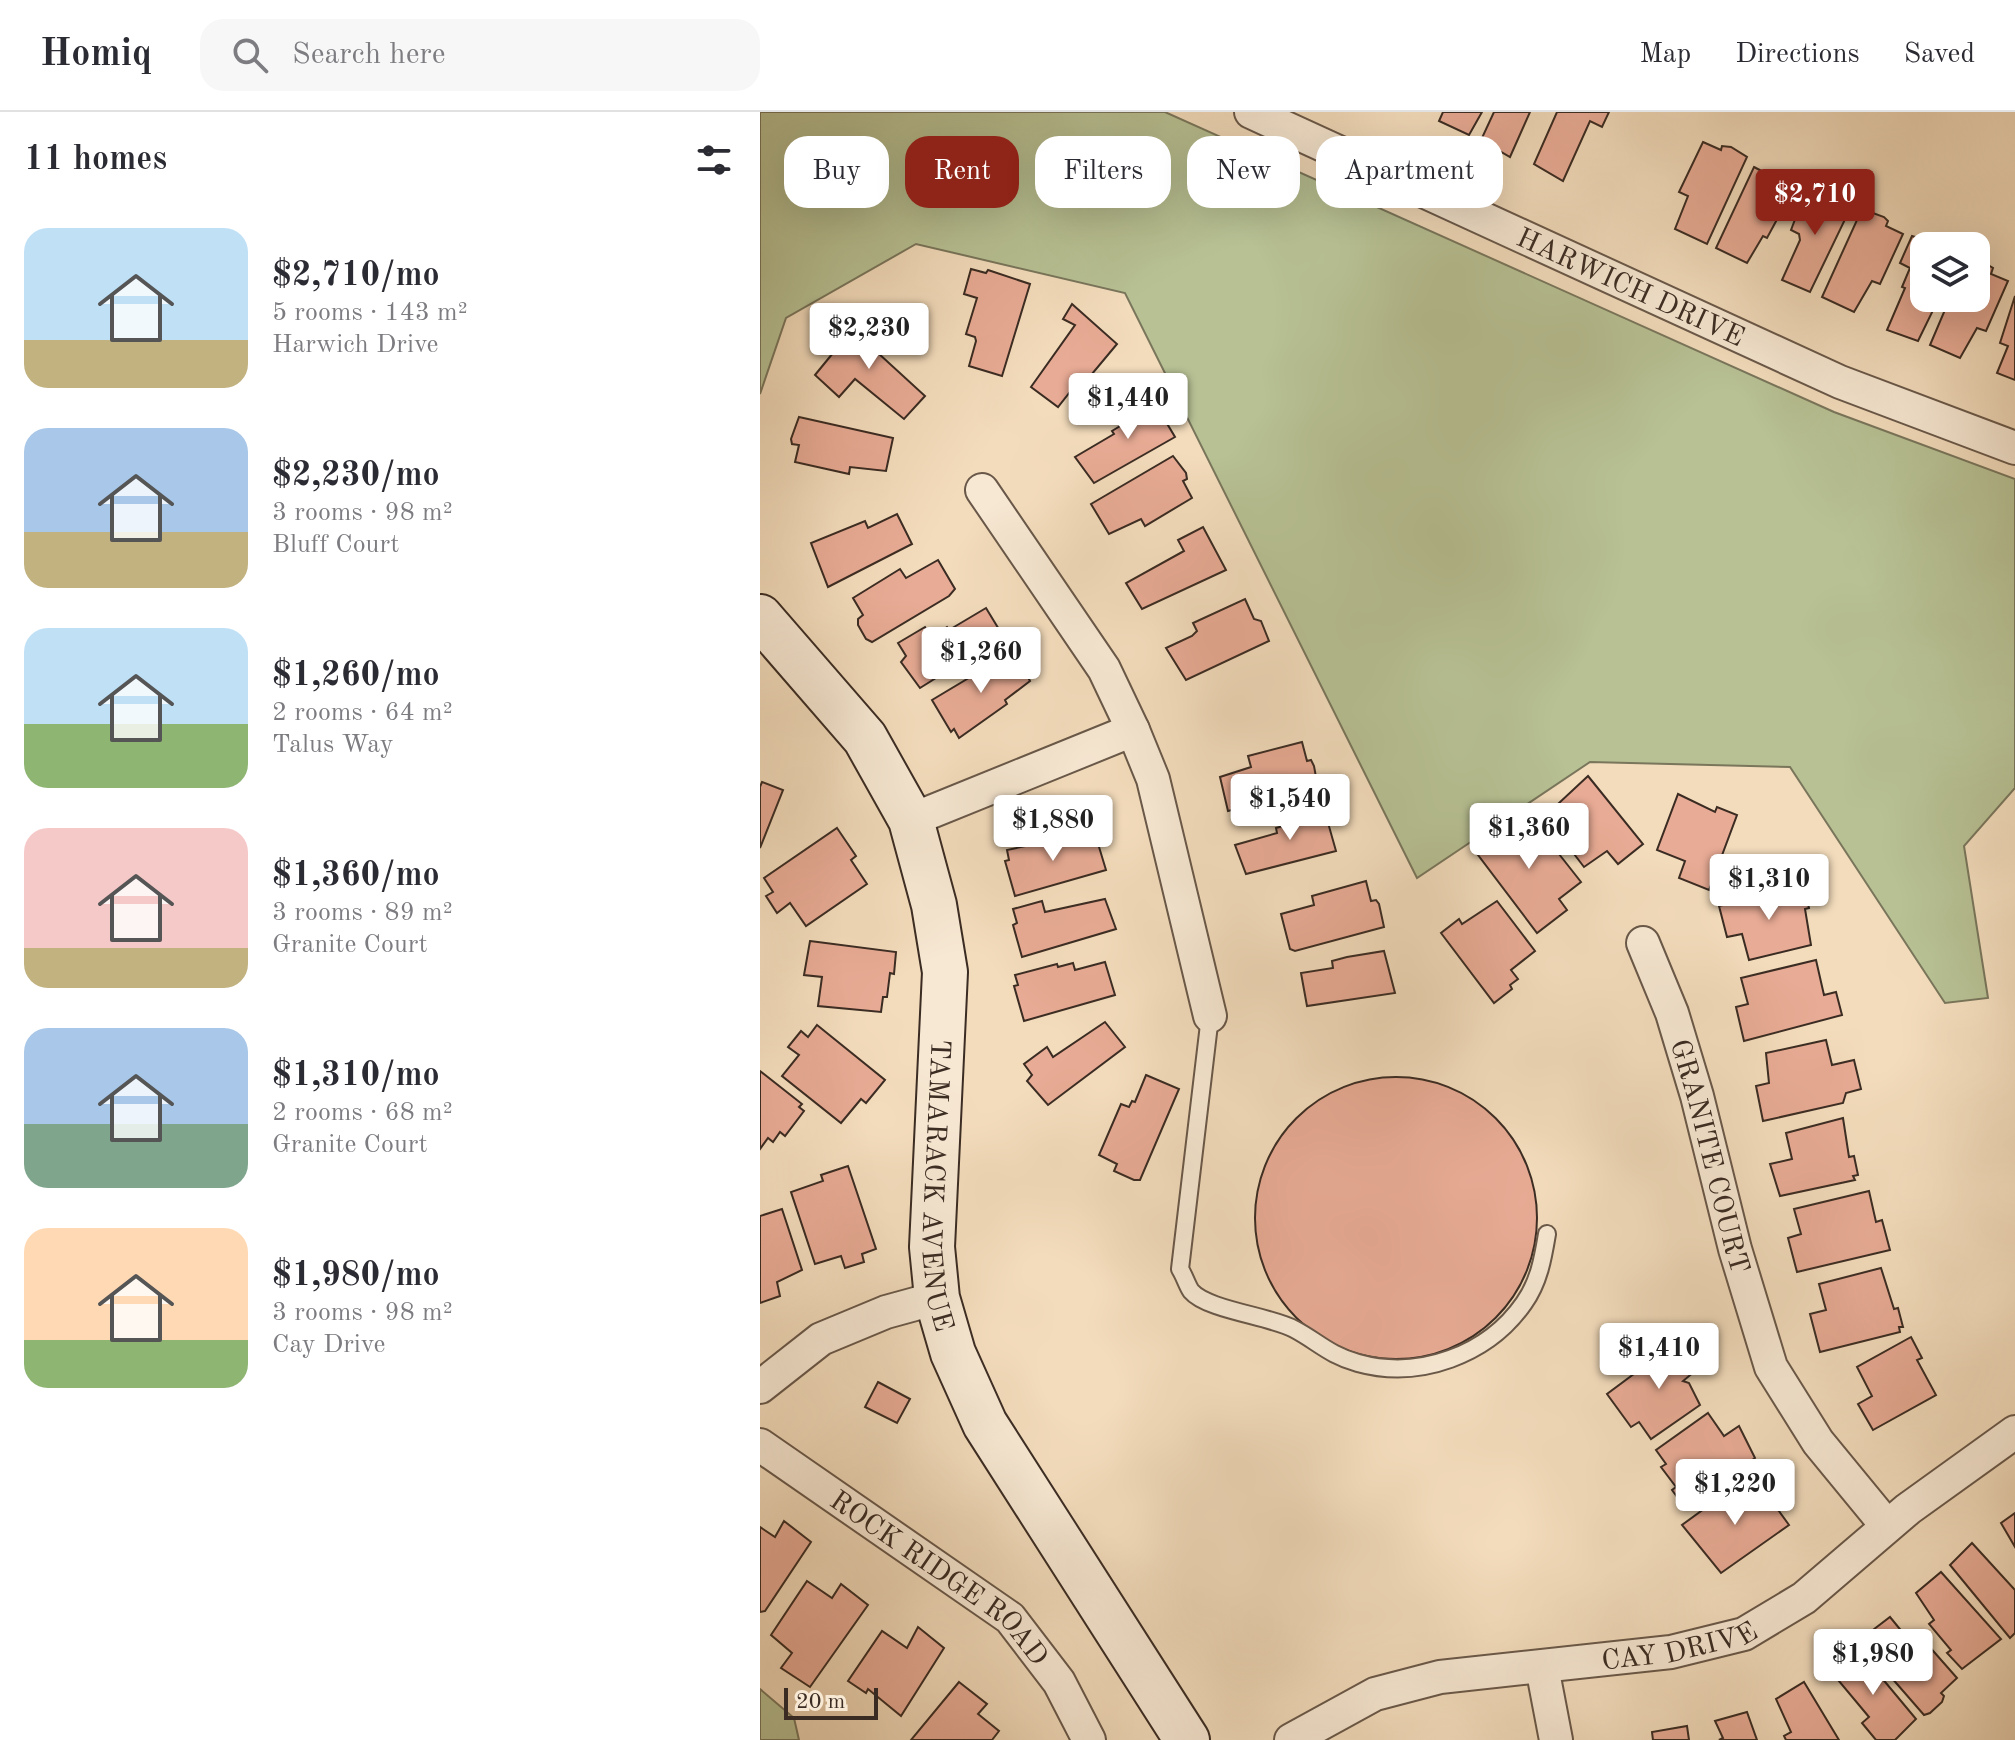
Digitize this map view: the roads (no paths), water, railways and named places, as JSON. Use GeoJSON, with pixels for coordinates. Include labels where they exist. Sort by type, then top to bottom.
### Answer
{"type":"FeatureCollection","features":[{"type":"Feature","properties":{"kind":"main road","name":"TAMARACK AVENUE"},"geometry":{"type":"LineString","coordinates":[[760,617],[865,738],[911,820],[934,905],[945,972],[932,1247],[937,1298],[953,1353],[985,1424],[1187,1740]]}},
{"type":"Feature","properties":{"kind":"street","name":"HARWICH DRIVE"},"geometry":{"type":"LineString","coordinates":[[1251,112],[1840,382],[2015,448]]}},
{"type":"Feature","properties":{"kind":"street"},"geometry":{"type":"LineString","coordinates":[[982,490],[1104,669],[1133,730],[1153,779],[1210,1016]]}},
{"type":"Feature","properties":{"kind":"street"},"geometry":{"type":"LineString","coordinates":[[911,820],[1133,730]]}},
{"type":"Feature","properties":{"kind":"street","name":"GRANITE COURT"},"geometry":{"type":"LineString","coordinates":[[1643,943],[1672,1013],[1697,1096],[1735,1249],[1771,1367],[1818,1442],[1887,1526]]}},
{"type":"Feature","properties":{"kind":"street"},"geometry":{"type":"LineString","coordinates":[[760,1387],[821,1339],[886,1312],[937,1298]]}},
{"type":"Feature","properties":{"kind":"street","name":"CAY DRIVE"},"geometry":{"type":"LineString","coordinates":[[1291,1740],[1375,1694],[1440,1677],[1671,1652],[1744,1634],[1804,1598],[1887,1526],[2015,1432]]}},
{"type":"Feature","properties":{"kind":"street","name":"ROCK RIDGE ROAD"},"geometry":{"type":"LineString","coordinates":[[760,1445],[1010,1618],[1059,1682],[1089,1740]]}},
{"type":"Feature","properties":{"kind":"street"},"geometry":{"type":"LineString","coordinates":[[1542,1667],[1556,1740]]}},
{"type":"Feature","properties":{"kind":"lane"},"geometry":{"type":"LineString","coordinates":[[1210,1016],[1180,1269],[1192,1292],[1227,1308],[1293,1328],[1323,1350],[1356,1362],[1384,1369],[1425,1366],[1466,1355],[1524,1303],[1540,1272],[1547,1234]]}}]}
